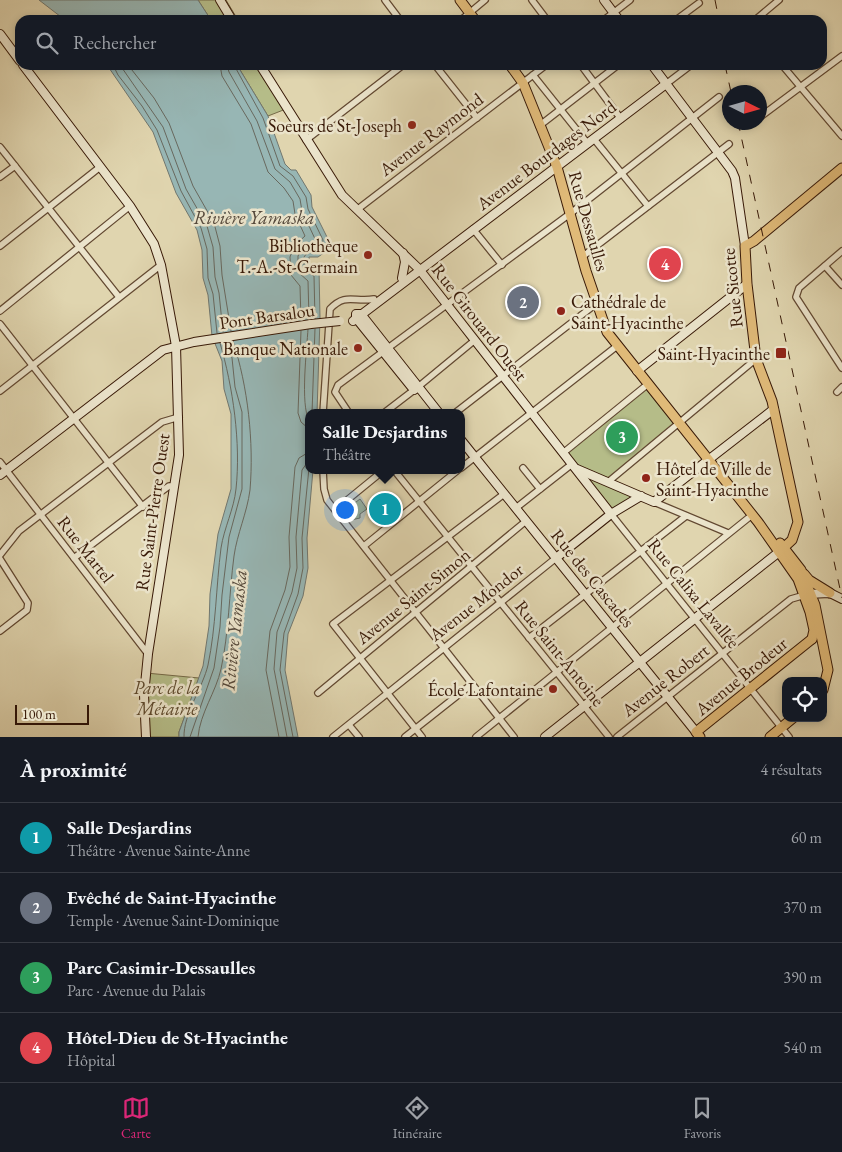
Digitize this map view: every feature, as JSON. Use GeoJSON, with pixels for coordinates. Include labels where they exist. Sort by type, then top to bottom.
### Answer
{"type":"FeatureCollection","features":[{"type":"Feature","properties":{"kind":"main road"},"geometry":{"type":"LineString","coordinates":[[460,0],[471,15]]}},
{"type":"Feature","properties":{"kind":"main road","name":"Rue Dessaulles"},"geometry":{"type":"LineString","coordinates":[[514,70],[523,83],[557,167],[582,257],[607,332],[755,519],[801,570],[822,643],[828,670],[826,677]]}},
{"type":"Feature","properties":{"kind":"main road"},"geometry":{"type":"LineString","coordinates":[[745,246],[754,241],[842,168]]}},
{"type":"Feature","properties":{"kind":"main road","name":"Rue Sicotte"},"geometry":{"type":"LineString","coordinates":[[745,246],[747,284],[756,359],[774,409],[798,522],[792,540],[781,550]]}},
{"type":"Feature","properties":{"kind":"main road","name":"Rue Dessaulles"},"geometry":{"type":"LineString","coordinates":[[781,550],[808,594],[814,630],[812,639]]}},
{"type":"Feature","properties":{"kind":"main road"},"geometry":{"type":"LineString","coordinates":[[801,570],[809,580],[830,593]]}},
{"type":"Feature","properties":{"kind":"main road"},"geometry":{"type":"LineString","coordinates":[[812,639],[822,643]]}},
{"type":"Feature","properties":{"kind":"main road","name":"Avenue Brodeur"},"geometry":{"type":"LineString","coordinates":[[695,735],[812,639]]}},
{"type":"Feature","properties":{"kind":"main road"},"geometry":{"type":"LineString","coordinates":[[770,737],[789,722]]}},
{"type":"Feature","properties":{"kind":"street"},"geometry":{"type":"LineString","coordinates":[[220,0],[229,15]]}},
{"type":"Feature","properties":{"kind":"street"},"geometry":{"type":"LineString","coordinates":[[385,0],[396,15]]}},
{"type":"Feature","properties":{"kind":"street"},"geometry":{"type":"LineString","coordinates":[[473,15],[485,0]]}},
{"type":"Feature","properties":{"kind":"street"},"geometry":{"type":"LineString","coordinates":[[532,0],[543,15]]}},
{"type":"Feature","properties":{"kind":"street"},"geometry":{"type":"LineString","coordinates":[[604,0],[614,13]]}},
{"type":"Feature","properties":{"kind":"street"},"geometry":{"type":"LineString","coordinates":[[611,15],[630,0]]}},
{"type":"Feature","properties":{"kind":"street"},"geometry":{"type":"LineString","coordinates":[[761,15],[779,0]]}},
{"type":"Feature","properties":{"kind":"street"},"geometry":{"type":"LineString","coordinates":[[682,15],[699,2]]}},
{"type":"Feature","properties":{"kind":"street"},"geometry":{"type":"LineString","coordinates":[[0,34],[3,44],[15,56]]}},
{"type":"Feature","properties":{"kind":"street"},"geometry":{"type":"LineString","coordinates":[[827,67],[842,56]]}},
{"type":"Feature","properties":{"kind":"street","name":"Rue Saint-Pierre Ouest"},"geometry":{"type":"LineString","coordinates":[[27,70],[130,206],[154,244],[161,264],[176,346],[179,417],[178,455],[148,654],[144,695],[146,737]]}},
{"type":"Feature","properties":{"kind":"street","name":"Rue Girouard Ouest"},"geometry":{"type":"LineString","coordinates":[[263,70],[342,194],[419,269],[573,466],[728,533]]}},
{"type":"Feature","properties":{"kind":"street"},"geometry":{"type":"LineString","coordinates":[[306,140],[397,70]]}},
{"type":"Feature","properties":{"kind":"street"},"geometry":{"type":"LineString","coordinates":[[440,70],[477,118]]}},
{"type":"Feature","properties":{"kind":"street","name":"Avenue Raymond"},"geometry":{"type":"LineString","coordinates":[[358,209],[540,70]]}},
{"type":"Feature","properties":{"kind":"street"},"geometry":{"type":"LineString","coordinates":[[585,70],[621,118]]}},
{"type":"Feature","properties":{"kind":"street"},"geometry":{"type":"LineString","coordinates":[[539,126],[611,70]]}},
{"type":"Feature","properties":{"kind":"street","name":"Rue Sicotte"},"geometry":{"type":"LineString","coordinates":[[656,70],[719,152],[735,178],[745,246]]}},
{"type":"Feature","properties":{"kind":"street","name":"Avenue Bourdages Nord"},"geometry":{"type":"LineString","coordinates":[[342,321],[357,318],[419,269],[684,70]]}},
{"type":"Feature","properties":{"kind":"street"},"geometry":{"type":"LineString","coordinates":[[786,70],[842,136]]}},
{"type":"Feature","properties":{"kind":"street"},"geometry":{"type":"LineString","coordinates":[[767,112],[822,70]]}},
{"type":"Feature","properties":{"kind":"street"},"geometry":{"type":"LineString","coordinates":[[533,75],[561,110],[622,174],[648,206]]}},
{"type":"Feature","properties":{"kind":"street"},"geometry":{"type":"LineString","coordinates":[[346,409],[336,395],[335,389],[571,213],[694,119],[719,97]]}},
{"type":"Feature","properties":{"kind":"street"},"geometry":{"type":"LineString","coordinates":[[582,257],[729,144]]}},
{"type":"Feature","properties":{"kind":"street"},"geometry":{"type":"LineString","coordinates":[[0,147],[119,297]]}},
{"type":"Feature","properties":{"kind":"street"},"geometry":{"type":"LineString","coordinates":[[0,177],[14,166]]}},
{"type":"Feature","properties":{"kind":"street"},"geometry":{"type":"LineString","coordinates":[[0,246],[100,167]]}},
{"type":"Feature","properties":{"kind":"street"},"geometry":{"type":"LineString","coordinates":[[0,311],[130,206]]}},
{"type":"Feature","properties":{"kind":"street"},"geometry":{"type":"LineString","coordinates":[[473,229],[502,265]]}},
{"type":"Feature","properties":{"kind":"street"},"geometry":{"type":"LineString","coordinates":[[842,251],[799,288],[796,297],[842,368]]}},
{"type":"Feature","properties":{"kind":"street"},"geometry":{"type":"LineString","coordinates":[[402,278],[405,262],[403,252]]}},
{"type":"Feature","properties":{"kind":"street"},"geometry":{"type":"LineString","coordinates":[[0,391],[161,264]]}},
{"type":"Feature","properties":{"kind":"street"},"geometry":{"type":"LineString","coordinates":[[825,266],[842,285]]}},
{"type":"Feature","properties":{"kind":"street","name":"Avenue Bourdages Nord"},"geometry":{"type":"LineString","coordinates":[[357,318],[374,298],[402,278],[419,269]]}},
{"type":"Feature","properties":{"kind":"street"},"geometry":{"type":"LineString","coordinates":[[637,371],[747,284]]}},
{"type":"Feature","properties":{"kind":"street"},"geometry":{"type":"LineString","coordinates":[[323,409],[330,309],[336,303],[348,298],[364,301],[374,298]]}},
{"type":"Feature","properties":{"kind":"street"},"geometry":{"type":"LineString","coordinates":[[460,409],[597,303]]}},
{"type":"Feature","properties":{"kind":"street"},"geometry":{"type":"LineString","coordinates":[[357,318],[435,409]]}},
{"type":"Feature","properties":{"kind":"street","name":"Pont Barsalou"},"geometry":{"type":"LineString","coordinates":[[3,472],[163,350],[194,342],[342,321]]}},
{"type":"Feature","properties":{"kind":"street"},"geometry":{"type":"LineString","coordinates":[[0,324],[108,465],[143,507]]}},
{"type":"Feature","properties":{"kind":"street"},"geometry":{"type":"LineString","coordinates":[[389,409],[475,340]]}},
{"type":"Feature","properties":{"kind":"street"},"geometry":{"type":"LineString","coordinates":[[465,465],[617,346]]}},
{"type":"Feature","properties":{"kind":"street"},"geometry":{"type":"LineString","coordinates":[[386,350],[406,381],[416,388]]}},
{"type":"Feature","properties":{"kind":"street"},"geometry":{"type":"LineString","coordinates":[[608,482],[756,359]]}},
{"type":"Feature","properties":{"kind":"street"},"geometry":{"type":"LineString","coordinates":[[563,453],[648,384]]}},
{"type":"Feature","properties":{"kind":"street"},"geometry":{"type":"LineString","coordinates":[[837,392],[842,387]]}},
{"type":"Feature","properties":{"kind":"street"},"geometry":{"type":"LineString","coordinates":[[654,502],[708,458],[774,409]]}},
{"type":"Feature","properties":{"kind":"street"},"geometry":{"type":"LineString","coordinates":[[0,556],[19,531],[162,422],[179,417]]}},
{"type":"Feature","properties":{"kind":"street","name":"Rue des Cascades"},"geometry":{"type":"LineString","coordinates":[[465,445],[668,697],[695,735]]}},
{"type":"Feature","properties":{"kind":"street","name":"Rue Martel"},"geometry":{"type":"LineString","coordinates":[[0,462],[3,472],[41,514],[148,654]]}},
{"type":"Feature","properties":{"kind":"street"},"geometry":{"type":"LineString","coordinates":[[516,508],[573,466]]}},
{"type":"Feature","properties":{"kind":"street","name":"Rue Calixa Lavallée"},"geometry":{"type":"LineString","coordinates":[[573,466],[789,737]]}},
{"type":"Feature","properties":{"kind":"street"},"geometry":{"type":"LineString","coordinates":[[523,468],[540,489]]}},
{"type":"Feature","properties":{"kind":"street"},"geometry":{"type":"LineString","coordinates":[[324,474],[324,489],[327,500],[514,737]]}},
{"type":"Feature","properties":{"kind":"street"},"geometry":{"type":"LineString","coordinates":[[335,510],[379,474]]}},
{"type":"Feature","properties":{"kind":"street","name":"Rue Saint-Antoine"},"geometry":{"type":"LineString","coordinates":[[397,474],[609,737]]}},
{"type":"Feature","properties":{"kind":"street"},"geometry":{"type":"LineString","coordinates":[[364,546],[453,474]]}},
{"type":"Feature","properties":{"kind":"street"},"geometry":{"type":"LineString","coordinates":[[74,558],[169,486],[174,486]]}},
{"type":"Feature","properties":{"kind":"street"},"geometry":{"type":"LineString","coordinates":[[422,737],[333,624],[504,494]]}},
{"type":"Feature","properties":{"kind":"street","name":"Avenue Mondor"},"geometry":{"type":"LineString","coordinates":[[333,737],[611,514],[641,496]]}},
{"type":"Feature","properties":{"kind":"street"},"geometry":{"type":"LineString","coordinates":[[529,638],[686,516]]}},
{"type":"Feature","properties":{"kind":"street"},"geometry":{"type":"LineString","coordinates":[[476,737],[728,533],[755,519]]}},
{"type":"Feature","properties":{"kind":"street","name":"Avenue Saint-Simon"},"geometry":{"type":"LineString","coordinates":[[318,694],[526,521]]}},
{"type":"Feature","properties":{"kind":"street"},"geometry":{"type":"LineString","coordinates":[[544,737],[781,550]]}},
{"type":"Feature","properties":{"kind":"street"},"geometry":{"type":"LineString","coordinates":[[0,560],[28,602],[27,610],[0,631]]}},
{"type":"Feature","properties":{"kind":"street"},"geometry":{"type":"LineString","coordinates":[[808,594],[830,593],[842,599]]}},
{"type":"Feature","properties":{"kind":"street","name":"Avenue Robert"},"geometry":{"type":"LineString","coordinates":[[617,737],[791,598],[808,594]]}},
{"type":"Feature","properties":{"kind":"street"},"geometry":{"type":"LineString","coordinates":[[405,737],[472,684]]}},
{"type":"Feature","properties":{"kind":"street"},"geometry":{"type":"LineString","coordinates":[[349,725],[359,737]]}},
{"type":"Feature","properties":{"kind":"green space"},"geometry":{"type":"Polygon","coordinates":[[[198,0],[226,0],[235,15],[208,15],[198,0]]]}},
{"type":"Feature","properties":{"kind":"green space"},"geometry":{"type":"Polygon","coordinates":[[[240,70],[268,70],[291,107],[268,116],[240,70]]]}},
{"type":"Feature","properties":{"kind":"green space"},"geometry":{"type":"Polygon","coordinates":[[[648,384],[679,423],[608,482],[575,468],[563,453],[648,384]]]}},
{"type":"Feature","properties":{"kind":"green space"},"geometry":{"type":"Polygon","coordinates":[[[582,474],[636,497],[612,511],[582,474]]]}},
{"type":"Feature","properties":{"kind":"green space"},"geometry":{"type":"Polygon","coordinates":[[[360,499],[367,509],[360,514],[360,518],[351,520],[344,511],[360,499]]]}},
{"type":"Feature","properties":{"kind":"green space","name":"Parc de la Métairie"},"geometry":{"type":"Polygon","coordinates":[[[146,673],[199,678],[179,732],[179,737],[146,737],[146,673]]]}},
{"type":"Feature","properties":{"kind":"water"},"geometry":{"type":"Polygon","coordinates":[[[39,0],[198,0],[208,15],[58,15],[39,0]]]}},
{"type":"Feature","properties":{"kind":"water","name":"Rivière Yamaska"},"geometry":{"type":"Polygon","coordinates":[[[110,70],[240,70],[268,116],[285,164],[291,170],[296,170],[311,195],[312,207],[328,239],[328,250],[318,257],[309,257],[309,269],[319,269],[320,318],[317,409],[305,409],[305,474],[313,474],[307,538],[308,568],[303,596],[288,634],[285,670],[298,737],[179,737],[179,732],[203,666],[218,534],[231,489],[231,414],[224,389],[222,361],[212,336],[208,295],[203,278],[202,250],[197,230],[176,193],[153,132],[110,70]]]}},
{"type":"Feature","properties":{"kind":"railway"},"geometry":{"type":"LineString","coordinates":[[715,0],[718,15]]}},
{"type":"Feature","properties":{"kind":"railway"},"geometry":{"type":"LineString","coordinates":[[726,70],[729,85]]}},
{"type":"Feature","properties":{"kind":"railway"},"geometry":{"type":"LineString","coordinates":[[740,130],[842,598]]}},
{"type":"Feature","properties":{"kind":"place","name":"Soeurs de St-Joseph"},"geometry":{"type":"Point","coordinates":[412,125]}},
{"type":"Feature","properties":{"kind":"place","name":"Bibliothèque T.-A.-St-Germain"},"geometry":{"type":"Point","coordinates":[368,255]}},
{"type":"Feature","properties":{"kind":"place","name":"Hôtel-Dieu de St-Hyacinthe"},"geometry":{"type":"Point","coordinates":[665,264]}},
{"type":"Feature","properties":{"kind":"place","name":"Evêché de Saint-Hyacinthe"},"geometry":{"type":"Point","coordinates":[523,302]}},
{"type":"Feature","properties":{"kind":"place","name":"Cathédrale de Saint-Hyacinthe"},"geometry":{"type":"Point","coordinates":[561,311]}},
{"type":"Feature","properties":{"kind":"place","name":"Banque Nationale"},"geometry":{"type":"Point","coordinates":[358,348]}},
{"type":"Feature","properties":{"kind":"place","name":"Saint-Hyacinthe"},"geometry":{"type":"Point","coordinates":[781,353]}},
{"type":"Feature","properties":{"kind":"place","name":"Parc Casimir-Dessaulles"},"geometry":{"type":"Point","coordinates":[622,437]}},
{"type":"Feature","properties":{"kind":"place","name":"Hôtel de Ville de Saint-Hyacinthe"},"geometry":{"type":"Point","coordinates":[646,478]}},
{"type":"Feature","properties":{"kind":"place","name":"Salle Desjardins"},"geometry":{"type":"Point","coordinates":[385,509]}},
{"type":"Feature","properties":{"kind":"place","name":"École Lafontaine"},"geometry":{"type":"Point","coordinates":[553,689]}}]}
